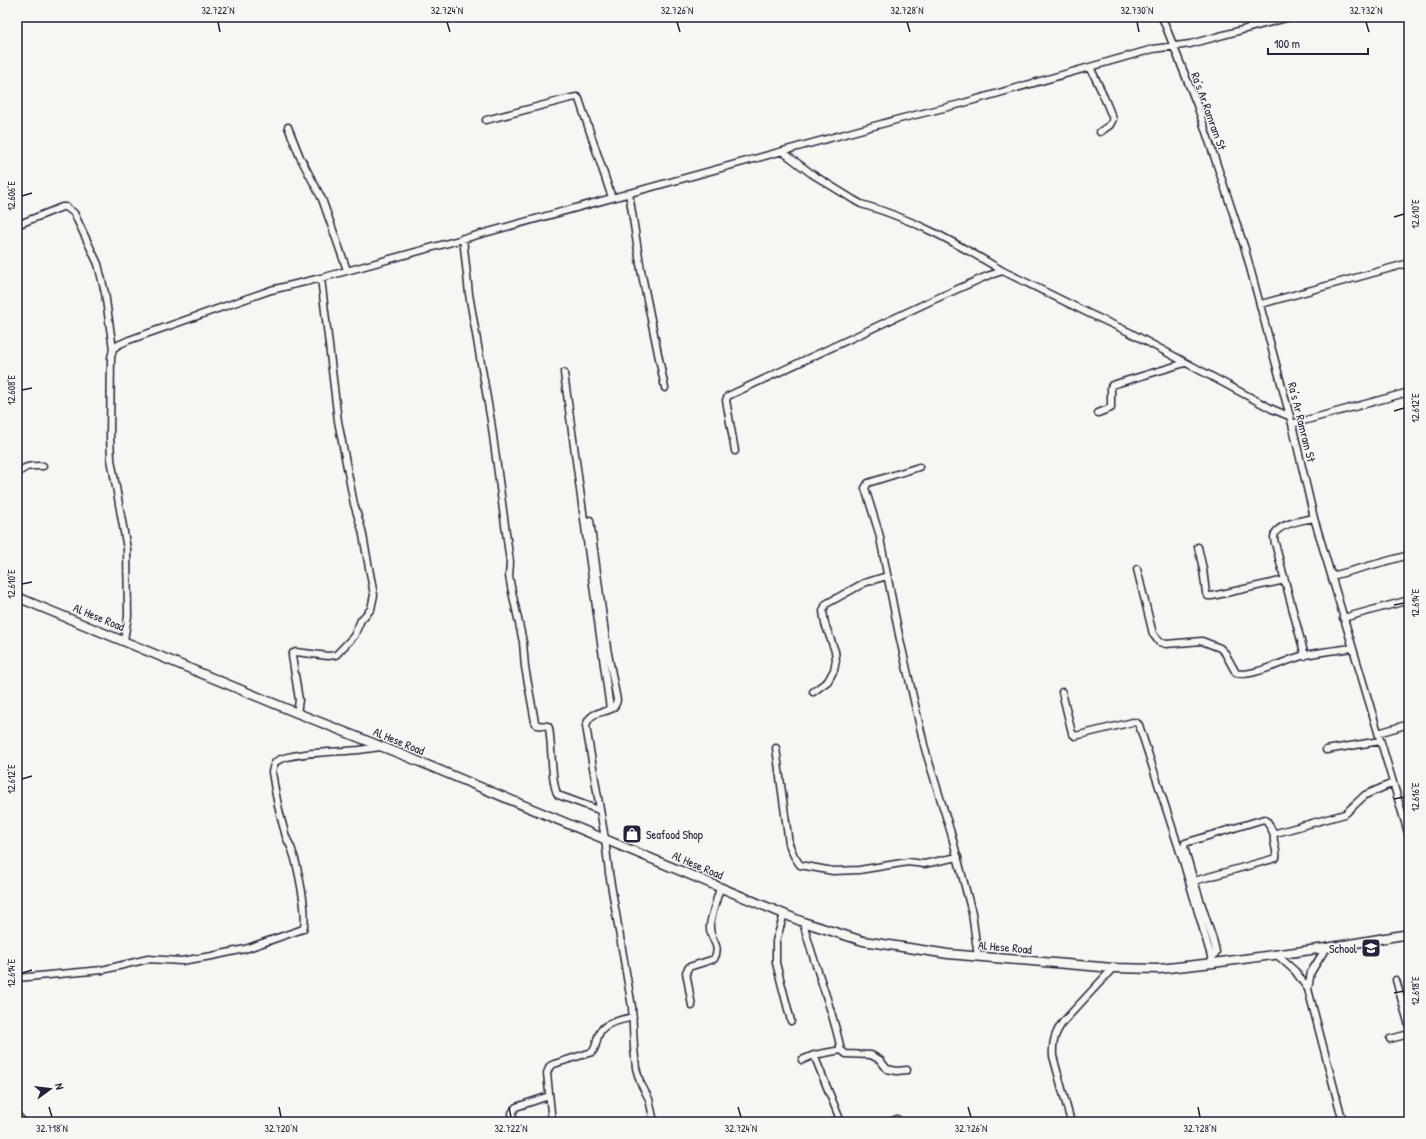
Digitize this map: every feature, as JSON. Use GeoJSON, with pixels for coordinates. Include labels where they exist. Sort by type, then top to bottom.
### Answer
{"type":"FeatureCollection","features":[{"type":"Feature","properties":{"kind":"street","name":"Ra’s Ar Ramram St"},"geometry":{"type":"LineString","coordinates":[[1162,17],[1197,105],[1243,242],[1261,304],[1292,424],[1314,518],[1409,836]]}},
{"type":"Feature","properties":{"kind":"street"},"geometry":{"type":"LineString","coordinates":[[113,349],[118,345],[134,338],[271,290],[322,278],[783,152],[1152,49],[1173,45],[1190,44],[1290,17]]}},
{"type":"Feature","properties":{"kind":"street"},"geometry":{"type":"LineString","coordinates":[[1090,67],[1113,119],[1110,125],[1100,132]]}},
{"type":"Feature","properties":{"kind":"street"},"geometry":{"type":"LineString","coordinates":[[486,120],[577,97],[579,99],[612,198]]}},
{"type":"Feature","properties":{"kind":"street"},"geometry":{"type":"LineString","coordinates":[[288,127],[303,163],[322,199],[347,270]]}},
{"type":"Feature","properties":{"kind":"street"},"geometry":{"type":"LineString","coordinates":[[783,152],[812,174],[861,204],[910,220],[968,250],[1002,271],[1130,332],[1272,409],[1289,416]]}},
{"type":"Feature","properties":{"kind":"street"},"geometry":{"type":"LineString","coordinates":[[629,193],[641,270],[665,388]]}},
{"type":"Feature","properties":{"kind":"street"},"geometry":{"type":"LineString","coordinates":[[17,225],[62,207],[66,207],[74,213],[98,264],[105,294],[113,349],[111,358],[111,460],[127,549],[128,616],[124,640]]}},
{"type":"Feature","properties":{"kind":"street"},"geometry":{"type":"LineString","coordinates":[[464,238],[469,294],[491,422],[510,562],[509,576],[523,642],[525,667],[535,722],[537,725],[548,726],[549,728],[554,782],[558,795],[599,810]]}},
{"type":"Feature","properties":{"kind":"street"},"geometry":{"type":"LineString","coordinates":[[1261,304],[1409,263]]}},
{"type":"Feature","properties":{"kind":"street"},"geometry":{"type":"LineString","coordinates":[[735,451],[726,400],[728,396],[933,300],[987,276],[1002,271]]}},
{"type":"Feature","properties":{"kind":"street"},"geometry":{"type":"LineString","coordinates":[[297,713],[299,700],[292,656],[293,653],[296,652],[328,656],[336,655],[354,636],[361,620],[371,609],[374,595],[362,530],[354,504],[338,421],[322,278]]}},
{"type":"Feature","properties":{"kind":"street"},"geometry":{"type":"LineString","coordinates":[[1098,413],[1111,408],[1112,385],[1185,363]]}},
{"type":"Feature","properties":{"kind":"street"},"geometry":{"type":"LineString","coordinates":[[564,372],[610,709]]}},
{"type":"Feature","properties":{"kind":"street"},"geometry":{"type":"LineString","coordinates":[[1292,424],[1409,392]]}},
{"type":"Feature","properties":{"kind":"street"},"geometry":{"type":"LineString","coordinates":[[17,475],[22,469],[29,466],[43,466]]}},
{"type":"Feature","properties":{"kind":"street"},"geometry":{"type":"LineString","coordinates":[[919,467],[868,483],[865,488],[879,533],[899,635],[925,749],[958,857],[972,913],[978,957]]}},
{"type":"Feature","properties":{"kind":"street"},"geometry":{"type":"LineString","coordinates":[[1305,656],[1274,536],[1278,530],[1284,526],[1314,518]]}},
{"type":"Feature","properties":{"kind":"street"},"geometry":{"type":"LineString","coordinates":[[590,520],[607,648],[617,705],[590,716],[587,720],[586,726],[599,810],[605,838],[607,866],[633,1017],[636,1068],[640,1082],[650,1099],[654,1122]]}},
{"type":"Feature","properties":{"kind":"street"},"geometry":{"type":"LineString","coordinates":[[1198,547],[1206,593],[1208,596],[1285,580]]}},
{"type":"Feature","properties":{"kind":"street"},"geometry":{"type":"LineString","coordinates":[[1332,576],[1409,555]]}},
{"type":"Feature","properties":{"kind":"street"},"geometry":{"type":"LineString","coordinates":[[1137,569],[1154,634],[1159,642],[1166,644],[1202,641],[1220,648],[1225,653],[1236,673],[1241,675],[1305,656],[1352,648]]}},
{"type":"Feature","properties":{"kind":"street"},"geometry":{"type":"LineString","coordinates":[[813,692],[828,681],[834,670],[836,660],[835,651],[825,624],[824,611],[826,604],[864,583],[887,576]]}},
{"type":"Feature","properties":{"kind":"street","name":"Al Hese Road"},"geometry":{"type":"LineString","coordinates":[[17,597],[605,838],[803,922],[863,941],[978,957],[1113,968],[1160,969],[1212,961],[1277,955],[1409,934]]}},
{"type":"Feature","properties":{"kind":"street"},"geometry":{"type":"LineString","coordinates":[[1343,618],[1409,600]]}},
{"type":"Feature","properties":{"kind":"street"},"geometry":{"type":"LineString","coordinates":[[1062,692],[1072,734],[1075,736],[1133,722],[1139,725],[1185,860],[1212,961]]}},
{"type":"Feature","properties":{"kind":"street"},"geometry":{"type":"LineString","coordinates":[[1378,733],[1409,724]]}},
{"type":"Feature","properties":{"kind":"street"},"geometry":{"type":"LineString","coordinates":[[1326,750],[1380,741]]}},
{"type":"Feature","properties":{"kind":"street"},"geometry":{"type":"LineString","coordinates":[[17,978],[102,970],[148,958],[181,961],[212,956],[245,948],[303,929],[305,924],[303,898],[297,865],[292,847],[285,834],[272,772],[273,766],[275,762],[282,759],[308,754],[382,747]]}},
{"type":"Feature","properties":{"kind":"street"},"geometry":{"type":"LineString","coordinates":[[776,748],[788,844],[800,865],[833,871],[859,870],[908,862],[924,864],[958,857]]}},
{"type":"Feature","properties":{"kind":"street"},"geometry":{"type":"LineString","coordinates":[[1274,834],[1345,814],[1365,795],[1393,783]]}},
{"type":"Feature","properties":{"kind":"street"},"geometry":{"type":"LineString","coordinates":[[1194,881],[1276,858],[1277,854],[1274,834],[1267,821],[1264,819],[1185,843],[1185,860],[1194,881],[1214,943],[1216,952],[1212,961]]}},
{"type":"Feature","properties":{"kind":"street"},"geometry":{"type":"LineString","coordinates":[[692,1006],[686,972],[689,967],[714,959],[716,955],[717,949],[709,928],[720,888]]}},
{"type":"Feature","properties":{"kind":"street"},"geometry":{"type":"LineString","coordinates":[[784,914],[776,941],[776,963],[791,1021]]}},
{"type":"Feature","properties":{"kind":"street"},"geometry":{"type":"LineString","coordinates":[[803,922],[809,945],[836,1025],[840,1050]]}},
{"type":"Feature","properties":{"kind":"street"},"geometry":{"type":"LineString","coordinates":[[1308,989],[1311,972],[1326,948]]}},
{"type":"Feature","properties":{"kind":"street"},"geometry":{"type":"LineString","coordinates":[[1277,955],[1295,971],[1308,989],[1343,1122]]}},
{"type":"Feature","properties":{"kind":"street"},"geometry":{"type":"LineString","coordinates":[[1071,1122],[1053,1056],[1052,1047],[1054,1038],[1057,1029],[1113,968]]}},
{"type":"Feature","properties":{"kind":"street"},"geometry":{"type":"LineString","coordinates":[[1396,980],[1409,1026]]}},
{"type":"Feature","properties":{"kind":"street"},"geometry":{"type":"LineString","coordinates":[[552,1122],[547,1073],[550,1066],[592,1052],[595,1048],[598,1034],[603,1028],[633,1017]]}},
{"type":"Feature","properties":{"kind":"street"},"geometry":{"type":"LineString","coordinates":[[1390,1039],[1409,1034]]}},
{"type":"Feature","properties":{"kind":"street"},"geometry":{"type":"LineString","coordinates":[[802,1060],[814,1055],[840,1050],[846,1054],[871,1055],[880,1060],[887,1069],[897,1071],[907,1070]]}},
{"type":"Feature","properties":{"kind":"street"},"geometry":{"type":"LineString","coordinates":[[814,1055],[841,1122]]}},
{"type":"Feature","properties":{"kind":"street"},"geometry":{"type":"LineString","coordinates":[[514,1122],[512,1113],[516,1107],[549,1096]]}},
{"type":"Feature","properties":{"kind":"street"},"geometry":{"type":"LineString","coordinates":[[17,1115],[23,1122]]}},
{"type":"Feature","properties":{"kind":"place","name":"Seafood Shop"},"geometry":{"type":"Point","coordinates":[632,834]}},
{"type":"Feature","properties":{"kind":"place","name":"School"},"geometry":{"type":"Point","coordinates":[1371,948]}}]}
